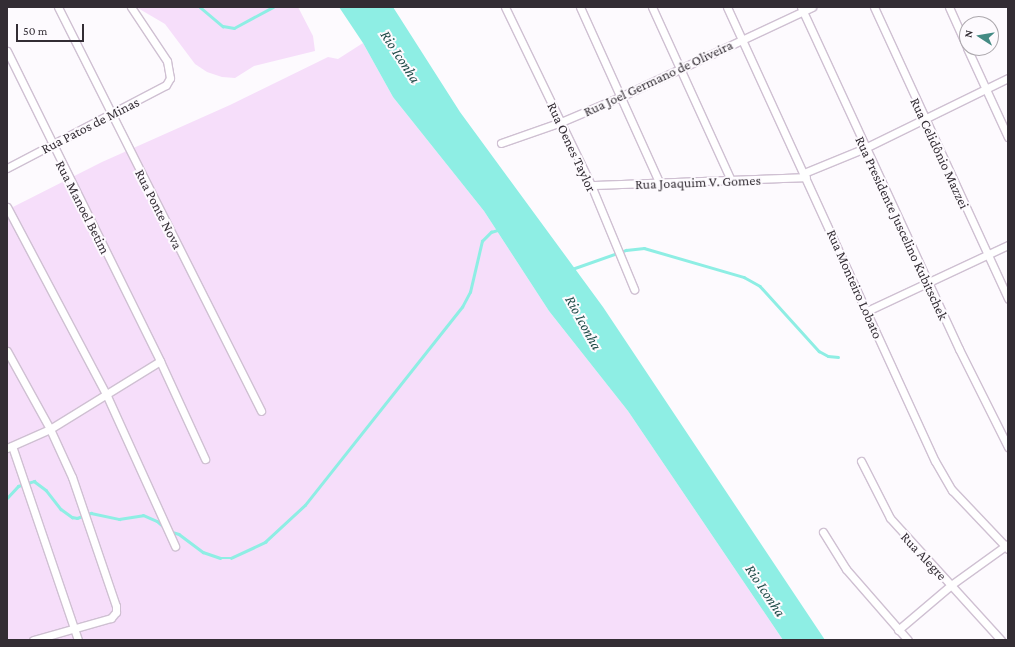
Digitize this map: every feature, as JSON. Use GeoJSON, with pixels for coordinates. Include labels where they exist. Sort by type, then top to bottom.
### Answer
{"type":"FeatureCollection","features":[{"type":"Feature","properties":{"kind":"street","name":"Rua Ponte Nova"},"geometry":{"type":"LineString","coordinates":[[58,7],[261,411]]}},
{"type":"Feature","properties":{"kind":"street","name":"Rua Patos de Minas"},"geometry":{"type":"LineString","coordinates":[[7,168],[160,89],[170,78],[167,61],[131,7]]}},
{"type":"Feature","properties":{"kind":"street","name":"Rua Oenes Taylor"},"geometry":{"type":"LineString","coordinates":[[505,7],[591,185],[634,289]]}},
{"type":"Feature","properties":{"kind":"street"},"geometry":{"type":"LineString","coordinates":[[580,7],[660,184]]}},
{"type":"Feature","properties":{"kind":"street"},"geometry":{"type":"LineString","coordinates":[[652,7],[681,67],[731,180]]}},
{"type":"Feature","properties":{"kind":"street","name":"Rua Monteiro Lobato"},"geometry":{"type":"LineString","coordinates":[[727,7],[943,476],[952,490],[1007,546]]}},
{"type":"Feature","properties":{"kind":"street","name":"Rua Joel Germano de Oliveira"},"geometry":{"type":"LineString","coordinates":[[501,143],[561,122],[620,97],[802,9],[812,7]]}},
{"type":"Feature","properties":{"kind":"street","name":"Rua Celidônio Mazzei"},"geometry":{"type":"LineString","coordinates":[[874,7],[924,119],[1008,298]]}},
{"type":"Feature","properties":{"kind":"street"},"geometry":{"type":"LineString","coordinates":[[949,7],[959,30]]}},
{"type":"Feature","properties":{"kind":"street","name":"Rua Presidente Juscelino Kubitschek"},"geometry":{"type":"LineString","coordinates":[[802,9],[927,282],[997,430],[1008,447]]}},
{"type":"Feature","properties":{"kind":"street","name":"Rua Manoel Betim"},"geometry":{"type":"LineString","coordinates":[[7,51],[160,361],[205,459]]}},
{"type":"Feature","properties":{"kind":"street"},"geometry":{"type":"LineString","coordinates":[[971,56],[1008,138]]}},
{"type":"Feature","properties":{"kind":"street","name":"Rua Joaquim V. Gomes"},"geometry":{"type":"LineString","coordinates":[[591,185],[660,184],[805,175],[865,148],[1008,78]]}},
{"type":"Feature","properties":{"kind":"street"},"geometry":{"type":"LineString","coordinates":[[8,210],[107,396],[175,546]]}},
{"type":"Feature","properties":{"kind":"street"},"geometry":{"type":"LineString","coordinates":[[867,311],[927,282],[1008,246]]}},
{"type":"Feature","properties":{"kind":"street"},"geometry":{"type":"LineString","coordinates":[[7,351],[50,430],[72,477],[116,606],[116,612],[111,618],[74,630],[33,640]]}},
{"type":"Feature","properties":{"kind":"street"},"geometry":{"type":"LineString","coordinates":[[78,640],[10,447],[50,430],[107,396],[160,361]]}},
{"type":"Feature","properties":{"kind":"street","name":"Rua Alegre"},"geometry":{"type":"LineString","coordinates":[[861,462],[890,518],[1001,640]]}},
{"type":"Feature","properties":{"kind":"street"},"geometry":{"type":"LineString","coordinates":[[823,532],[846,569],[908,640]]}},
{"type":"Feature","properties":{"kind":"street"},"geometry":{"type":"LineString","coordinates":[[898,630],[951,585],[1007,546]]}},
{"type":"Feature","properties":{"kind":"shaded area"},"geometry":{"type":"Polygon","coordinates":[[[136,7],[298,7],[313,36],[315,51],[254,66],[235,78],[222,77],[207,72],[195,64],[165,24],[136,7]]]}},
{"type":"Feature","properties":{"kind":"shaded area"},"geometry":{"type":"Polygon","coordinates":[[[363,43],[393,97],[484,211],[549,311],[628,411],[783,640],[7,640],[7,220],[9,218],[7,210],[102,162],[230,105],[328,57],[338,59],[363,43]]]}},
{"type":"Feature","properties":{"kind":"water","name":"Rio Iconha"},"geometry":{"type":"Polygon","coordinates":[[[339,7],[393,7],[460,112],[603,307],[825,640],[783,640],[628,411],[549,311],[484,211],[393,97],[363,43],[339,7]]]}},
{"type":"Feature","properties":{"kind":"waterway"},"geometry":{"type":"LineString","coordinates":[[200,7],[223,26],[234,28],[273,7]]}},
{"type":"Feature","properties":{"kind":"waterway"},"geometry":{"type":"LineString","coordinates":[[169,531],[179,534],[203,552],[220,558],[231,558],[265,542],[305,505],[462,307],[470,292],[482,241],[491,232],[498,230]]}},
{"type":"Feature","properties":{"kind":"waterway"},"geometry":{"type":"LineString","coordinates":[[572,269],[626,250],[644,248],[744,277],[760,286],[819,351],[828,356],[838,357]]}},
{"type":"Feature","properties":{"kind":"waterway"},"geometry":{"type":"LineString","coordinates":[[7,498],[18,486],[34,481],[46,490],[61,509],[72,517],[77,518],[91,513],[119,519],[143,515],[157,521],[165,528]]}}]}
